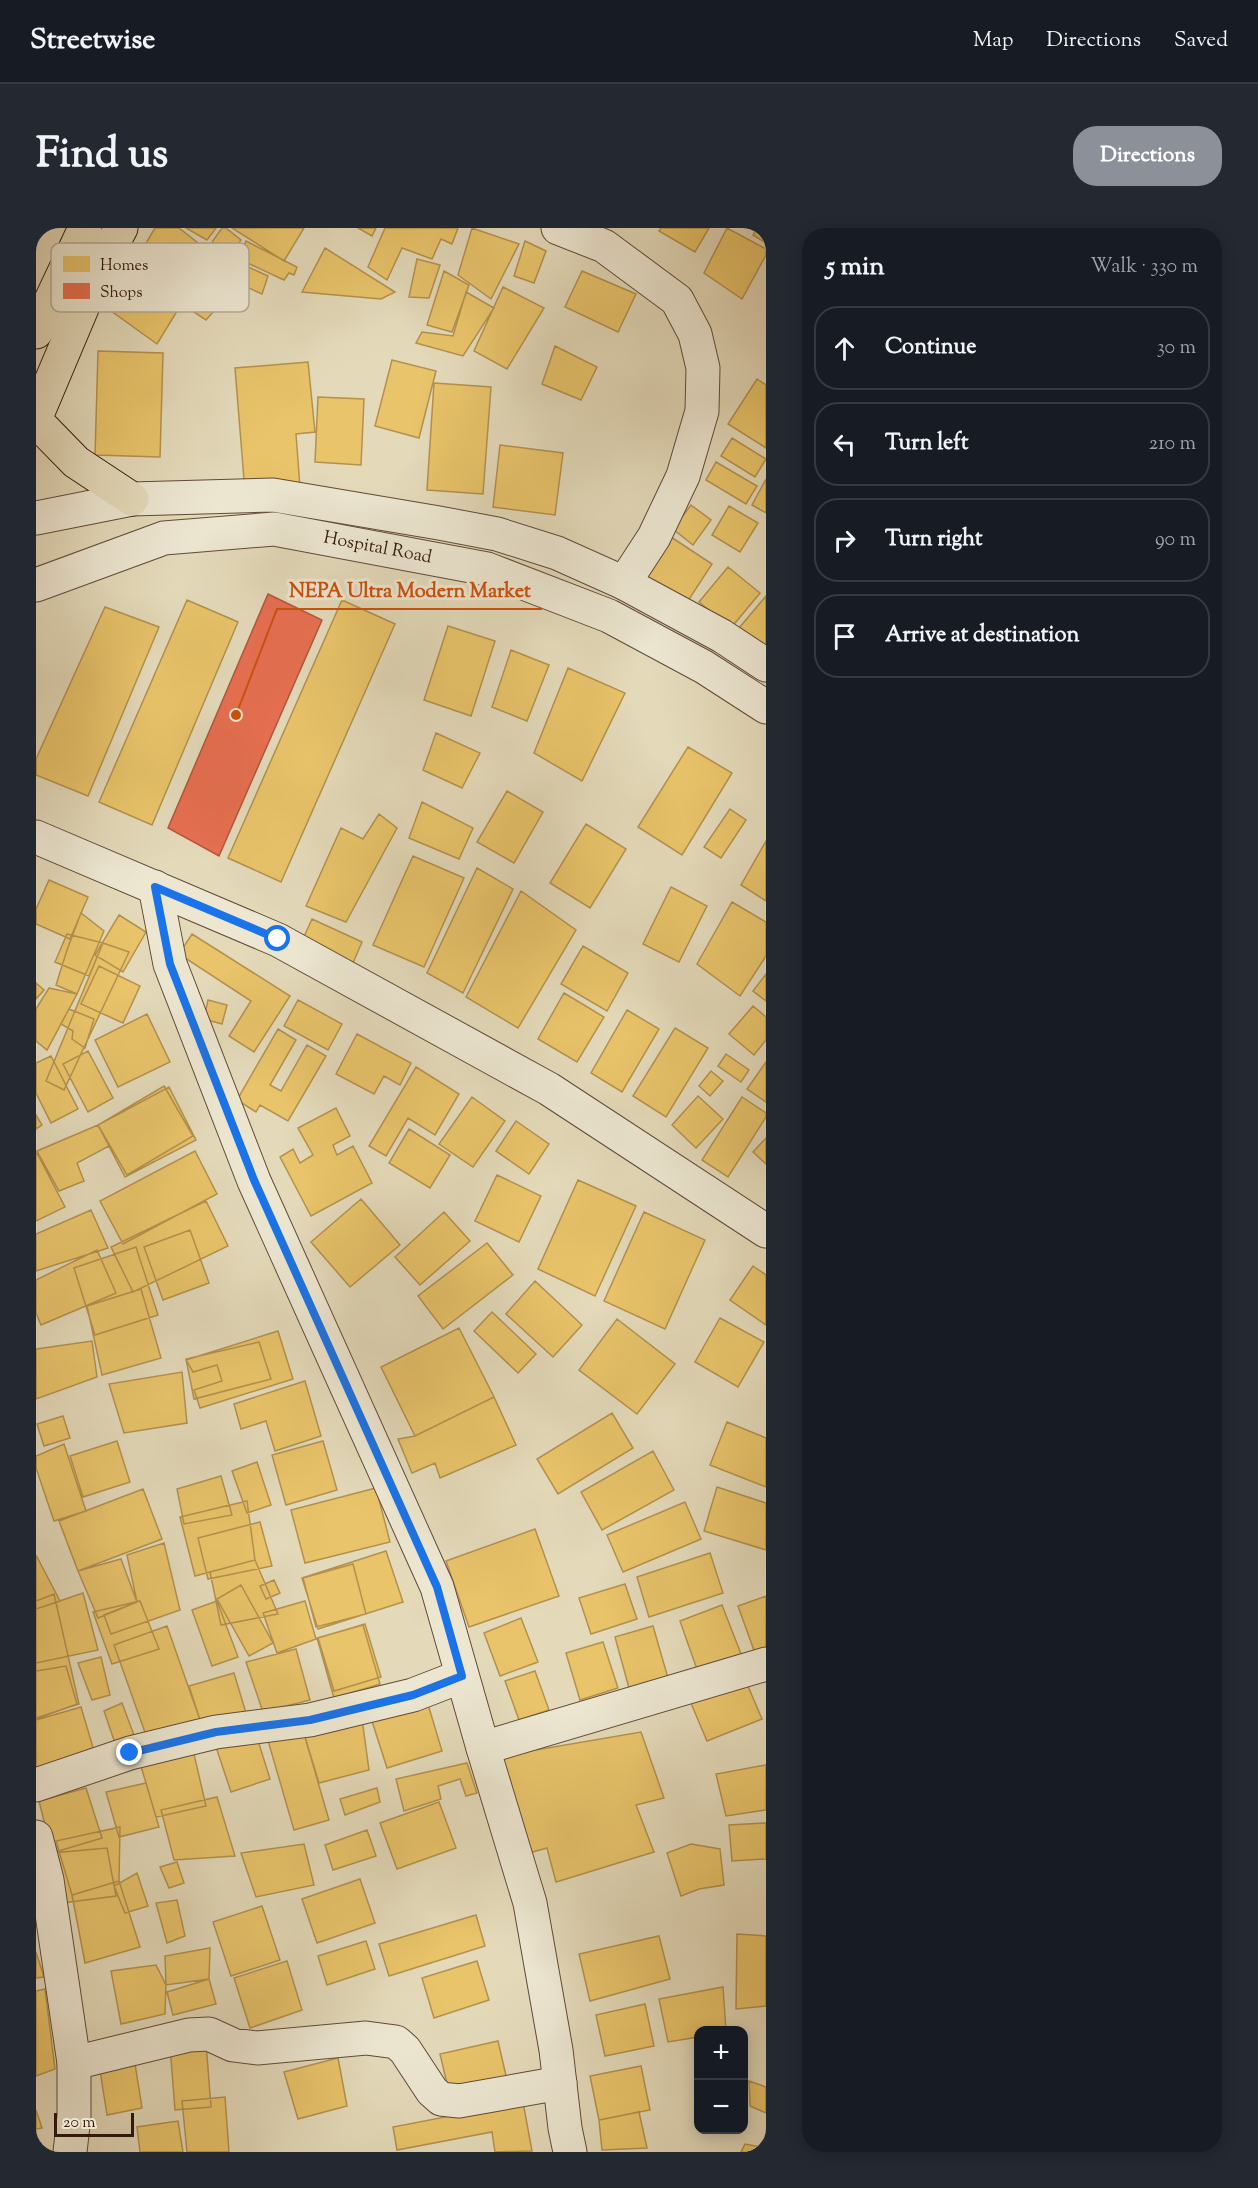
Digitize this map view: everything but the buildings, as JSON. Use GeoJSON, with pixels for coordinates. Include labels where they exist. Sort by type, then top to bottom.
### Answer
{"type":"FeatureCollection","features":[{"type":"Feature","properties":{"kind":"main road"},"geometry":{"type":"LineString","coordinates":[[78,243],[85,228]]}},
{"type":"Feature","properties":{"kind":"main road"},"geometry":{"type":"LineString","coordinates":[[113,243],[121,228]]}},
{"type":"Feature","properties":{"kind":"main road"},"geometry":{"type":"LineString","coordinates":[[36,332],[51,300]]}},
{"type":"Feature","properties":{"kind":"main road"},"geometry":{"type":"LineString","coordinates":[[81,312],[36,419],[76,462],[132,499]]}},
{"type":"Feature","properties":{"kind":"street"},"geometry":{"type":"LineString","coordinates":[[558,228],[608,237],[677,300],[695,334],[703,368],[702,411],[683,476],[654,537],[624,583]]}},
{"type":"Feature","properties":{"kind":"street","name":"Hospital Road"},"geometry":{"type":"LineString","coordinates":[[36,518],[132,499],[273,495],[440,522],[497,534],[557,553],[624,583],[722,636],[766,665]]}},
{"type":"Feature","properties":{"kind":"street","name":"Hospital Road"},"geometry":{"type":"LineString","coordinates":[[36,585],[164,538],[274,529],[487,569],[609,616],[704,667],[766,707]]}},
{"type":"Feature","properties":{"kind":"street"},"geometry":{"type":"LineString","coordinates":[[36,837],[278,939],[539,1083],[766,1231]]}},
{"type":"Feature","properties":{"kind":"street"},"geometry":{"type":"LineString","coordinates":[[155,887],[170,964],[254,1180],[437,1587],[530,1903],[556,2050],[570,2152]]}},
{"type":"Feature","properties":{"kind":"street"},"geometry":{"type":"LineString","coordinates":[[483,1748],[766,1664]]}},
{"type":"Feature","properties":{"kind":"street"},"geometry":{"type":"LineString","coordinates":[[36,1785],[130,1753],[216,1732],[310,1720],[413,1695],[462,1676]]}},
{"type":"Feature","properties":{"kind":"street"},"geometry":{"type":"LineString","coordinates":[[36,1837],[47,1880],[74,2063],[74,2116],[70,2152]]}},
{"type":"Feature","properties":{"kind":"street"},"geometry":{"type":"LineString","coordinates":[[74,2063],[189,2035],[209,2034],[233,2045],[257,2048],[366,2038],[396,2042],[405,2050],[432,2091],[441,2099],[459,2101],[560,2083]]}},
{"type":"Feature","properties":{"kind":"place","name":"NEPA Ultra Modern Market"},"geometry":{"type":"Point","coordinates":[236,715]}},
{"type":"Feature","properties":{"kind":"route"},"geometry":{"type":"LineString","coordinates":[[130,1753],[216,1732],[310,1720],[413,1695],[462,1676],[437,1587],[254,1180],[170,964],[155,887],[278,939]]}}]}
